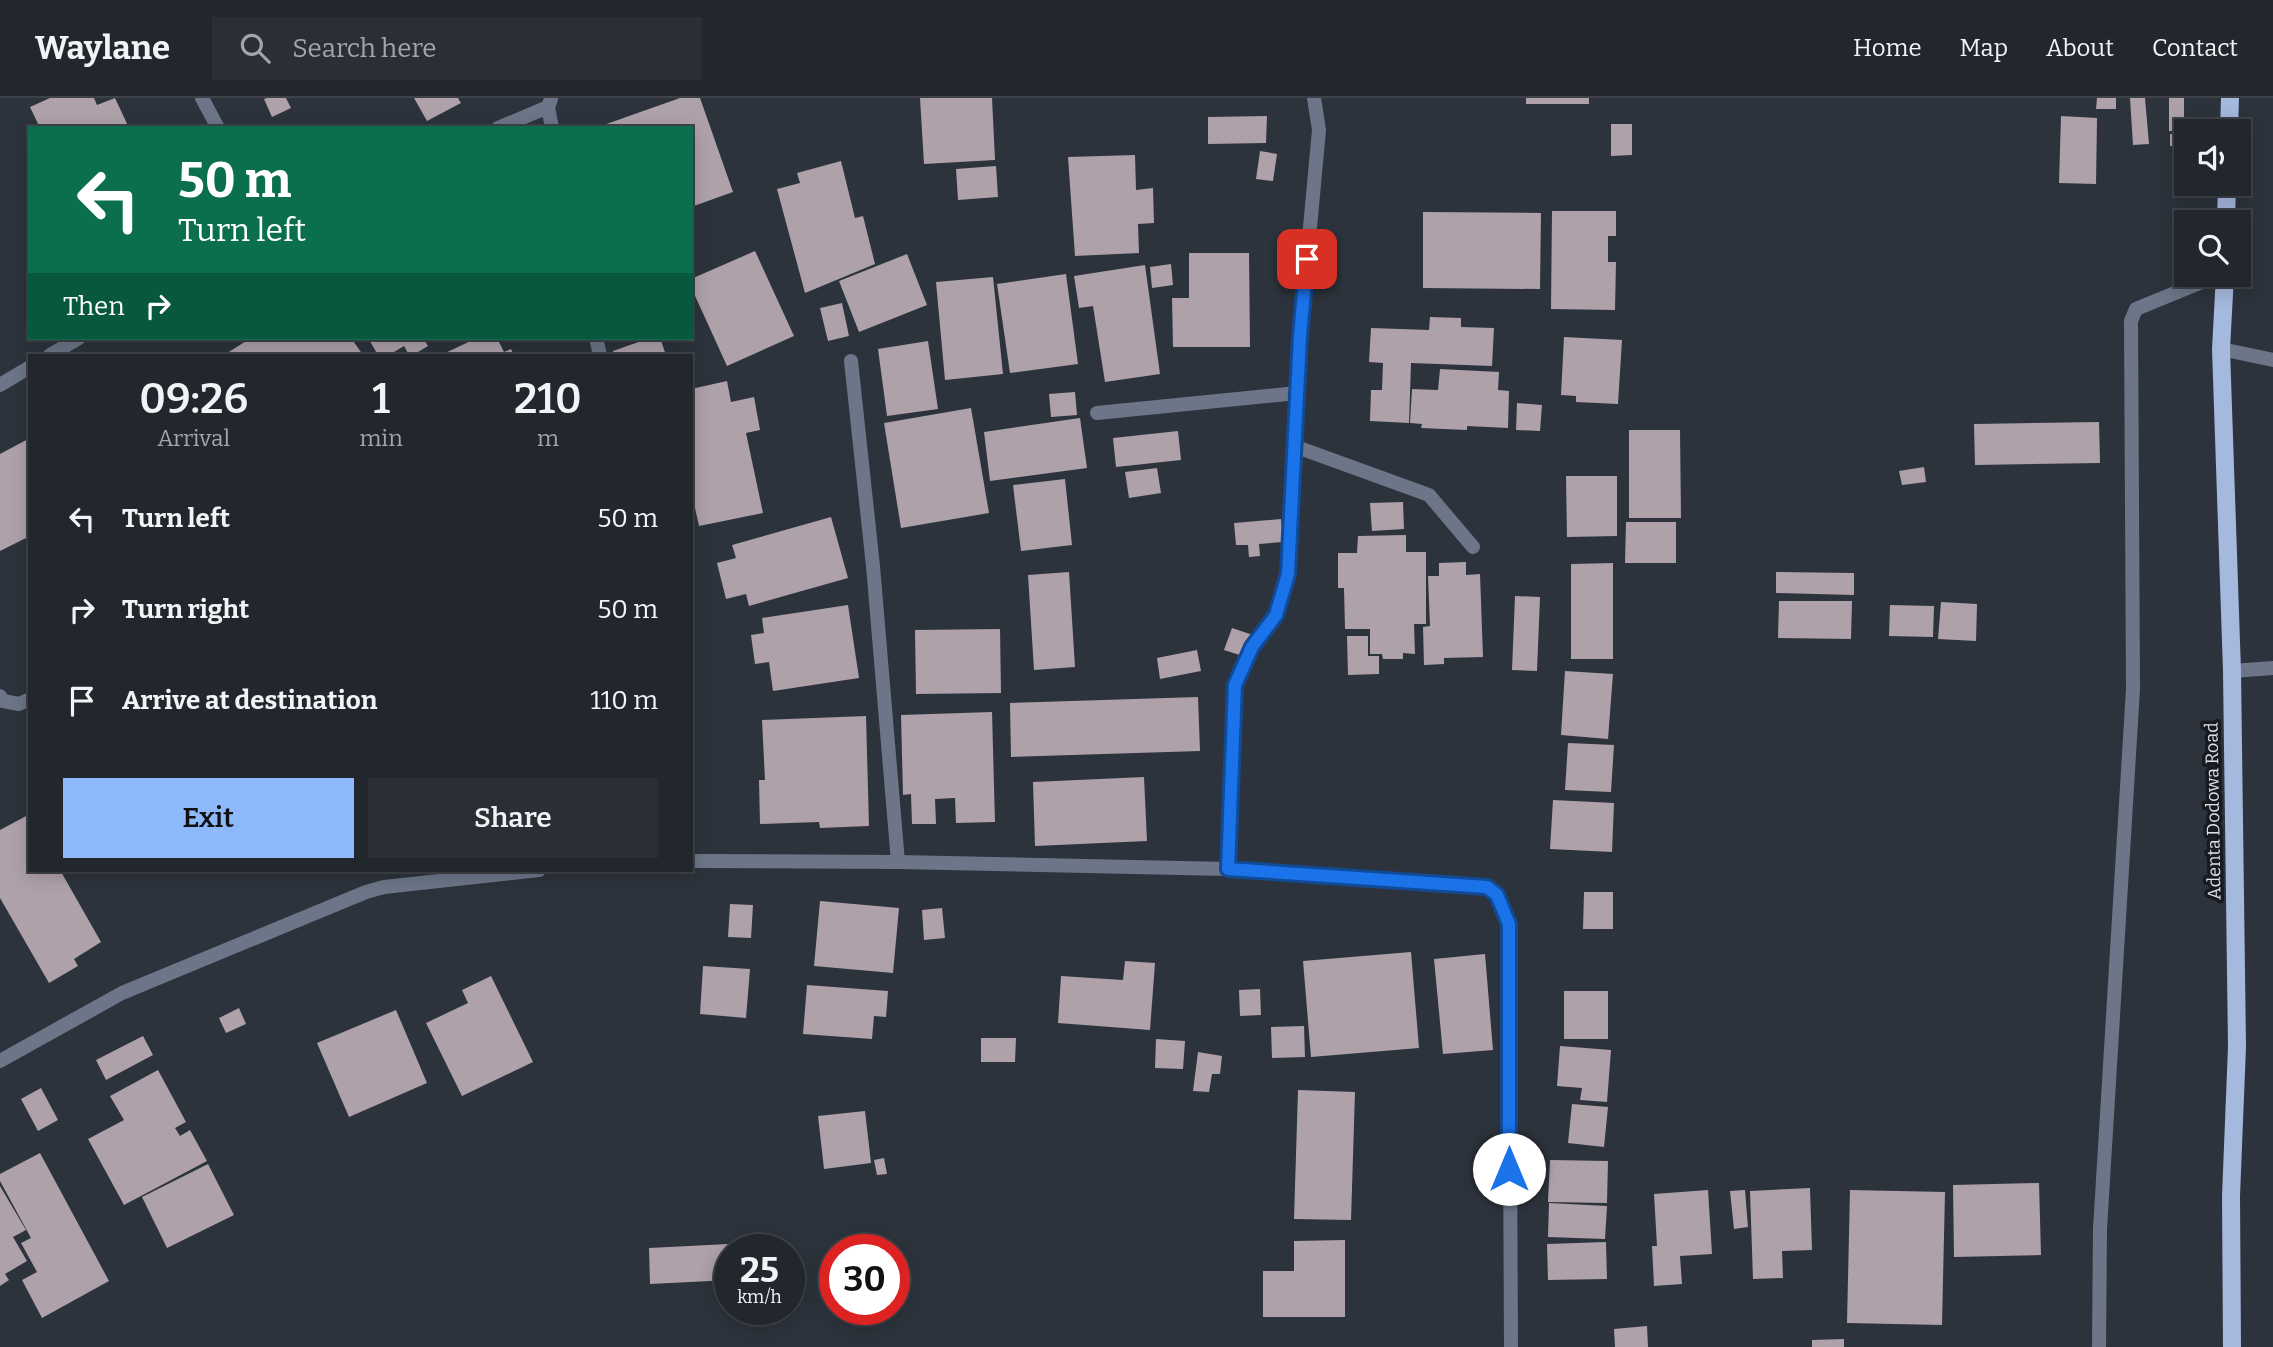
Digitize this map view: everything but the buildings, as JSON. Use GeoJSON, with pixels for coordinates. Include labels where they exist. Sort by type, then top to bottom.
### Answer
{"type":"FeatureCollection","features":[{"type":"Feature","properties":{"kind":"main road"},"geometry":{"type":"LineString","coordinates":[[2229,119],[2230,98]]}},
{"type":"Feature","properties":{"kind":"main road","name":"Adenta Dodowa Road"},"geometry":{"type":"LineString","coordinates":[[2224,287],[2221,349],[2232,671],[2237,1048],[2231,1196],[2232,1347]]}},
{"type":"Feature","properties":{"kind":"street"},"geometry":{"type":"LineString","coordinates":[[202,98],[217,126]]}},
{"type":"Feature","properties":{"kind":"street"},"geometry":{"type":"LineString","coordinates":[[1228,869],[1235,685],[1252,647],[1276,615],[1288,574],[1300,336],[1319,130],[1314,98]]}},
{"type":"Feature","properties":{"kind":"street"},"geometry":{"type":"LineString","coordinates":[[502,126],[550,102],[552,126]]}},
{"type":"Feature","properties":{"kind":"street"},"geometry":{"type":"LineString","coordinates":[[2099,1347],[2100,1229],[2133,689],[2131,321],[2136,309],[2190,287]]}},
{"type":"Feature","properties":{"kind":"street"},"geometry":{"type":"LineString","coordinates":[[52,354],[76,340]]}},
{"type":"Feature","properties":{"kind":"street"},"geometry":{"type":"LineString","coordinates":[[2221,349],[2273,360]]}},
{"type":"Feature","properties":{"kind":"street"},"geometry":{"type":"LineString","coordinates":[[851,361],[873,566],[898,862]]}},
{"type":"Feature","properties":{"kind":"street"},"geometry":{"type":"LineString","coordinates":[[0,385],[28,368]]}},
{"type":"Feature","properties":{"kind":"street"},"geometry":{"type":"LineString","coordinates":[[1097,414],[1297,394]]}},
{"type":"Feature","properties":{"kind":"street"},"geometry":{"type":"LineString","coordinates":[[1294,446],[1429,495],[1473,547]]}},
{"type":"Feature","properties":{"kind":"street"},"geometry":{"type":"LineString","coordinates":[[2232,671],[2273,668]]}},
{"type":"Feature","properties":{"kind":"street"},"geometry":{"type":"LineString","coordinates":[[0,696],[3,701],[19,704],[28,700]]}},
{"type":"Feature","properties":{"kind":"street"},"geometry":{"type":"LineString","coordinates":[[693,861],[1228,869],[1487,887],[1497,895],[1509,924],[1511,1347]]}},
{"type":"Feature","properties":{"kind":"street"},"geometry":{"type":"LineString","coordinates":[[0,1060],[122,993],[366,892],[384,887],[521,872]]}},
{"type":"Feature","properties":{"kind":"route"},"geometry":{"type":"LineString","coordinates":[[1307,259],[1300,336],[1288,574],[1276,615],[1252,647],[1235,685],[1228,869],[1487,887],[1497,895],[1509,924],[1509,1169]]}}]}
